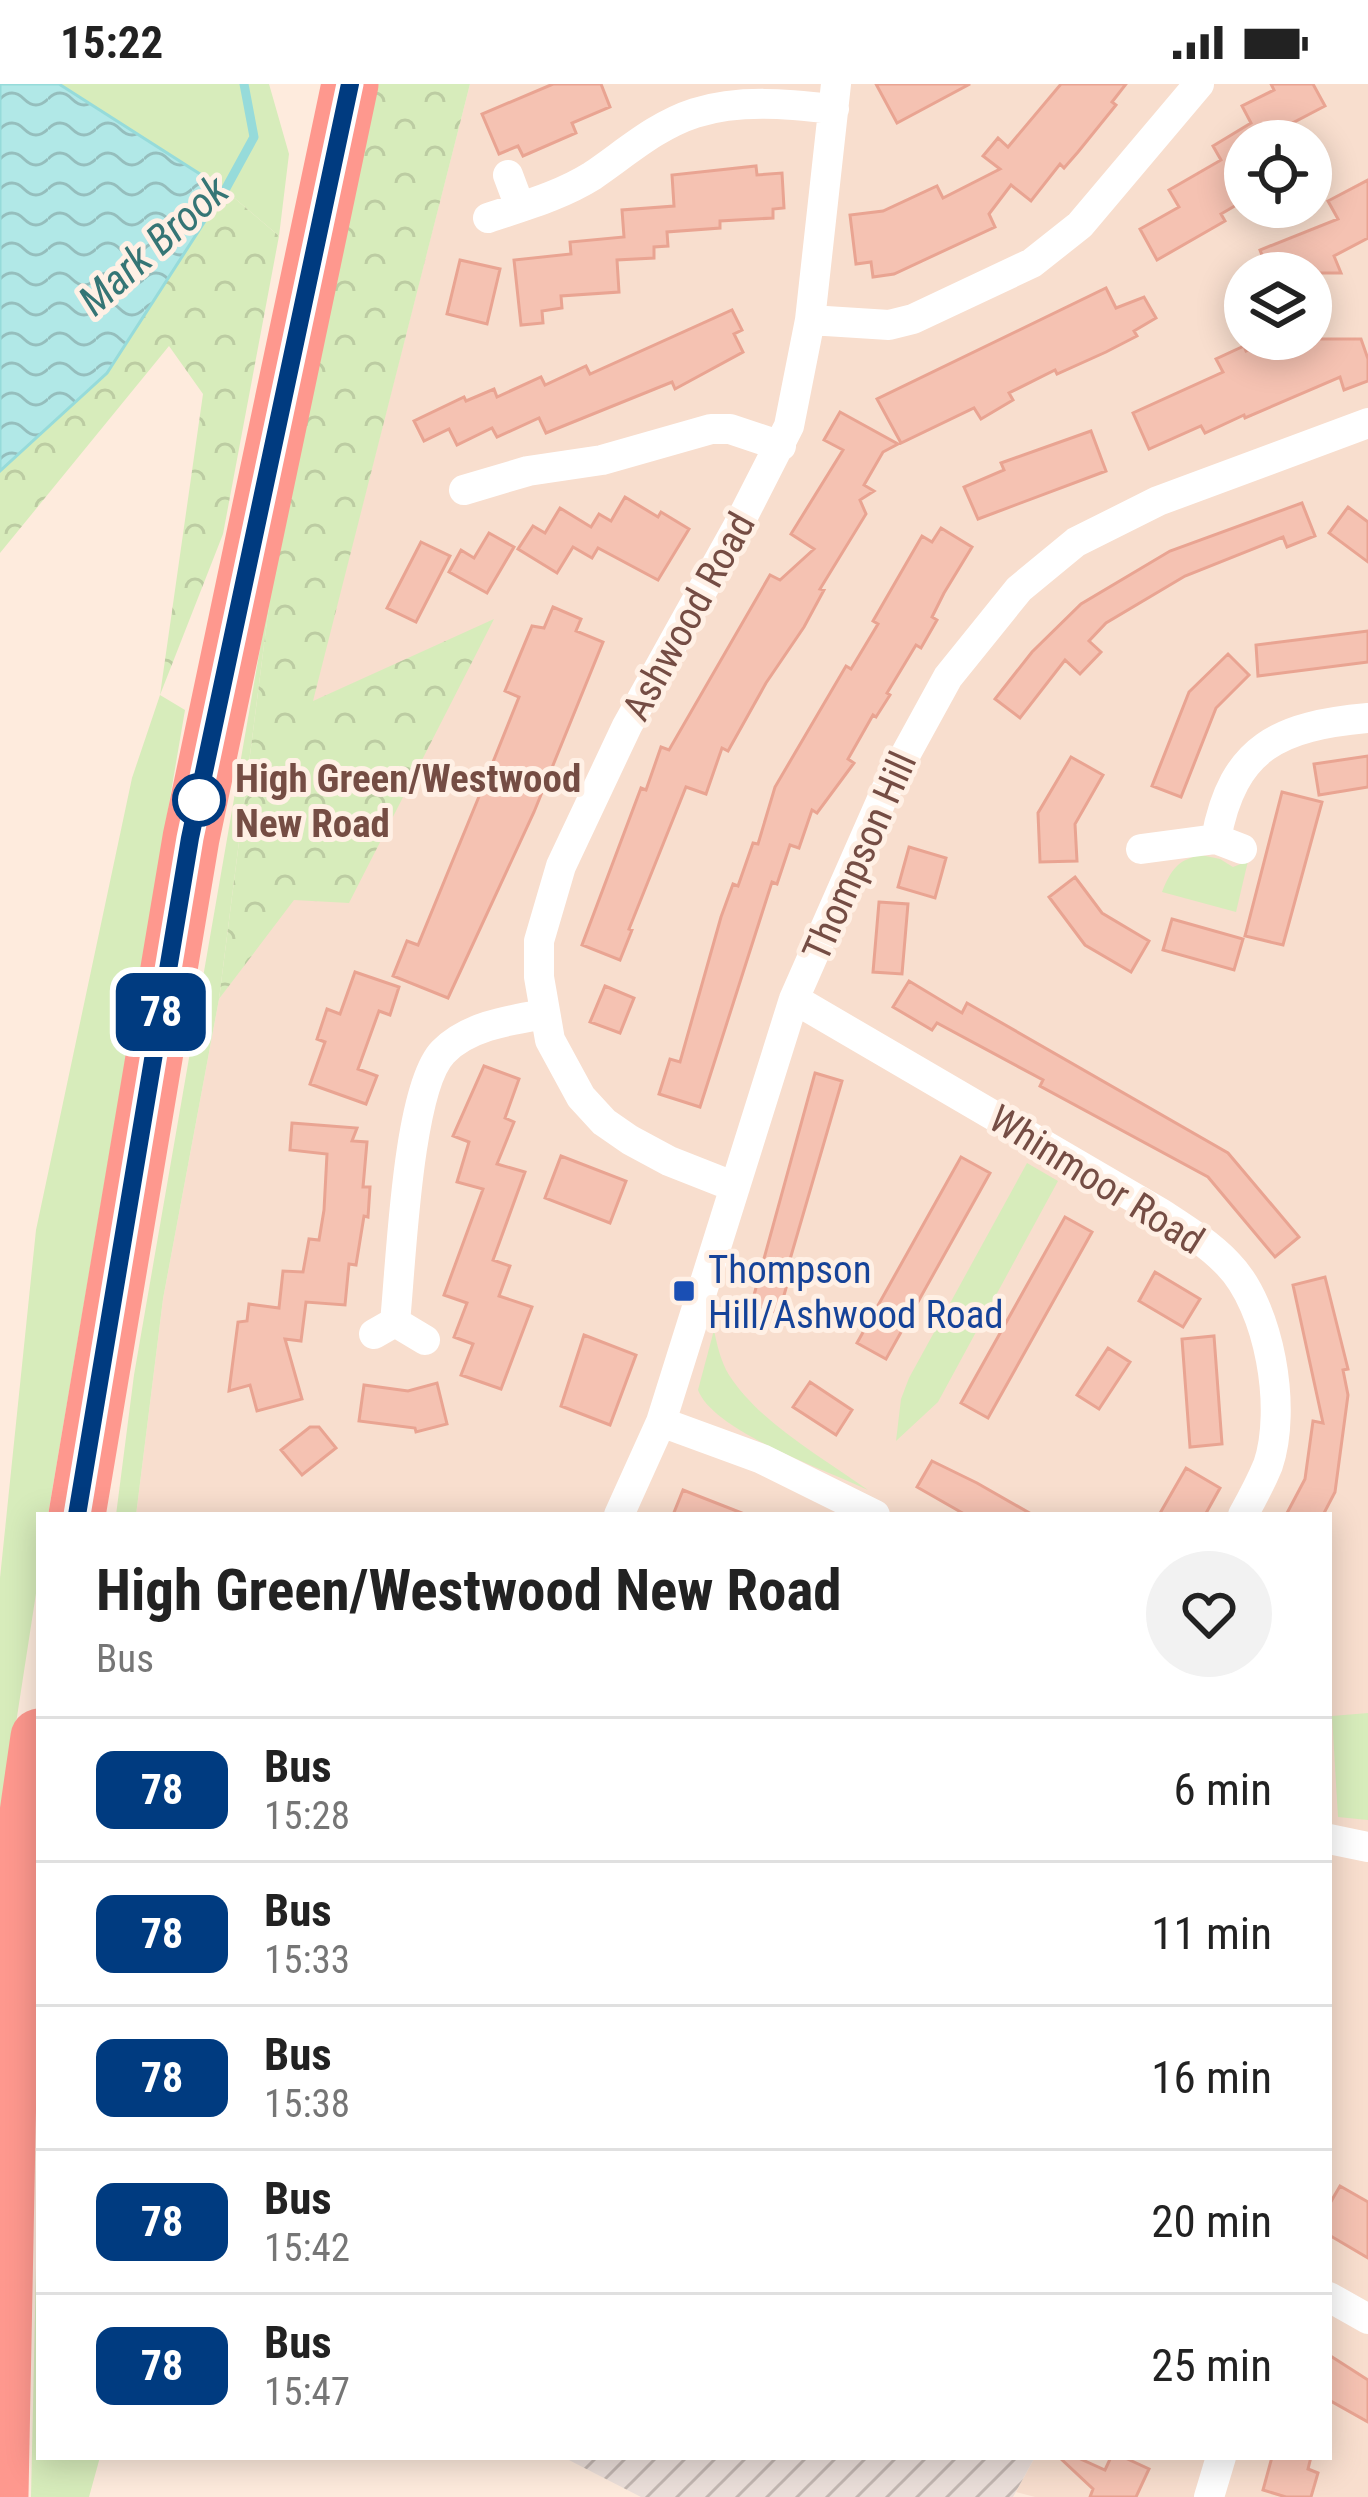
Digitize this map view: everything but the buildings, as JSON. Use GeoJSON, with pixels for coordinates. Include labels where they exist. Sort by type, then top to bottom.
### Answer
{"type":"FeatureCollection","features":[{"type":"Feature","properties":{"kind":"highway"},"geometry":{"type":"LineString","coordinates":[[78,1512],[190,838],[350,84]]}},
{"type":"Feature","properties":{"kind":"highway"},"geometry":{"type":"LineString","coordinates":[[0,2495],[11,1931],[34,1800]]}},
{"type":"Feature","properties":{"kind":"street"},"geometry":{"type":"LineString","coordinates":[[810,320],[842,325],[901,322],[938,310],[1032,263],[1081,225],[1199,84]]}},
{"type":"Feature","properties":{"kind":"street"},"geometry":{"type":"LineString","coordinates":[[488,218],[560,194],[624,150],[695,113],[835,96]]}},
{"type":"Feature","properties":{"kind":"street","name":"Ashwood Road"},"geometry":{"type":"LineString","coordinates":[[735,1187],[669,1161],[604,1122],[580,1097],[550,1040],[539,977],[539,941],[561,866],[627,726],[781,446],[795,408],[810,320],[835,96]]}},
{"type":"Feature","properties":{"kind":"street"},"geometry":{"type":"LineString","coordinates":[[508,175],[520,207]]}},
{"type":"Feature","properties":{"kind":"street","name":"Thompson Hill"},"geometry":{"type":"LineString","coordinates":[[620,1512],[661,1422],[794,998],[925,713],[970,647],[1044,565],[1115,521],[1368,423]]}},
{"type":"Feature","properties":{"kind":"street"},"geometry":{"type":"LineString","coordinates":[[464,490],[528,471],[602,460],[711,429],[781,446]]}},
{"type":"Feature","properties":{"kind":"street"},"geometry":{"type":"LineString","coordinates":[[1141,849],[1229,844],[1229,788],[1240,768],[1303,726],[1368,718]]}},
{"type":"Feature","properties":{"kind":"street","name":"Whinmoor Road"},"geometry":{"type":"LineString","coordinates":[[794,998],[1162,1214],[1232,1267],[1250,1296],[1265,1336],[1276,1406],[1269,1463],[1245,1512]]}},
{"type":"Feature","properties":{"kind":"street"},"geometry":{"type":"LineString","coordinates":[[425,1340],[384,1328],[430,1070],[440,1054],[469,1034],[545,1014]]}},
{"type":"Feature","properties":{"kind":"street"},"geometry":{"type":"LineString","coordinates":[[661,1422],[762,1459],[869,1512]]}},
{"type":"Feature","properties":{"kind":"street"},"geometry":{"type":"LineString","coordinates":[[1332,1840],[1368,1847]]}},
{"type":"Feature","properties":{"kind":"street"},"geometry":{"type":"LineString","coordinates":[[1332,2299],[1368,2319]]}},
{"type":"Feature","properties":{"kind":"street"},"geometry":{"type":"LineString","coordinates":[[1209,2497],[1220,2460]]}},
{"type":"Feature","properties":{"kind":"shaded area"},"geometry":{"type":"Polygon","coordinates":[[[470,84],[1368,84],[1368,2497],[1035,2497],[1016,2492],[1033,2460],[1332,2460],[1332,1512],[136,1512],[163,1299],[219,999],[492,621],[312,702],[470,84]]]}},
{"type":"Feature","properties":{"kind":"shaded area"},"geometry":{"type":"Polygon","coordinates":[[[569,2460],[1033,2460],[1013,2497],[641,2497],[569,2460]]]}},
{"type":"Feature","properties":{"kind":"green space"},"geometry":{"type":"Polygon","coordinates":[[[59,84],[269,84],[289,154],[279,236],[225,190],[59,84]]]}},
{"type":"Feature","properties":{"kind":"green space"},"geometry":{"type":"Polygon","coordinates":[[[373,84],[470,84],[313,701],[494,619],[349,903],[294,900],[219,999],[273,574],[373,84]]]}},
{"type":"Feature","properties":{"kind":"green space"},"geometry":{"type":"Polygon","coordinates":[[[225,190],[279,236],[223,534],[160,695],[203,394],[169,346],[0,553],[0,471],[107,373],[225,190]]]}},
{"type":"Feature","properties":{"kind":"green space"},"geometry":{"type":"Polygon","coordinates":[[[273,574],[219,999],[163,1299],[136,1512],[116,1512],[134,1375],[273,574]]]}},
{"type":"Feature","properties":{"kind":"green space"},"geometry":{"type":"Polygon","coordinates":[[[160,695],[185,710],[49,1512],[36,1512],[36,1593],[0,1827],[0,1578],[36,1230],[132,778],[160,695]]]}},
{"type":"Feature","properties":{"kind":"green space"},"geometry":{"type":"Polygon","coordinates":[[[1201,855],[1233,867],[1248,861],[1236,912],[1162,892],[1176,867],[1201,855]]]}},
{"type":"Feature","properties":{"kind":"green space"},"geometry":{"type":"Polygon","coordinates":[[[1027,1163],[1058,1181],[938,1402],[896,1441],[909,1378],[1027,1163]]]}},
{"type":"Feature","properties":{"kind":"green space"},"geometry":{"type":"Polygon","coordinates":[[[714,1330],[726,1370],[757,1409],[868,1490],[748,1435],[708,1406],[698,1390],[714,1330]]]}},
{"type":"Feature","properties":{"kind":"green space"},"geometry":{"type":"Polygon","coordinates":[[[1368,1713],[1368,1820],[1338,1817],[1332,1716],[1368,1713]]]}},
{"type":"Feature","properties":{"kind":"green space"},"geometry":{"type":"Polygon","coordinates":[[[36,2268],[36,2460],[99,2460],[89,2497],[31,2497],[36,2268]]]}},
{"type":"Feature","properties":{"kind":"water"},"geometry":{"type":"Polygon","coordinates":[[[0,84],[59,84],[225,190],[107,373],[0,471],[0,84]]]}},
{"type":"Feature","properties":{"kind":"waterway","name":"Mark Brook"},"geometry":{"type":"LineString","coordinates":[[215,198],[225,190],[254,137],[244,84]]}},
{"type":"Feature","properties":{"kind":"bus line","name":"78"},"geometry":{"type":"LineString","coordinates":[[77,1512],[190,838],[350,84]]}},
{"type":"Feature","properties":{"kind":"place","name":"High Green/Westwood New Road"},"geometry":{"type":"Point","coordinates":[199,800]}},
{"type":"Feature","properties":{"kind":"place","name":"Thompson Hill/Ashwood Road"},"geometry":{"type":"Point","coordinates":[684,1291]}}]}
